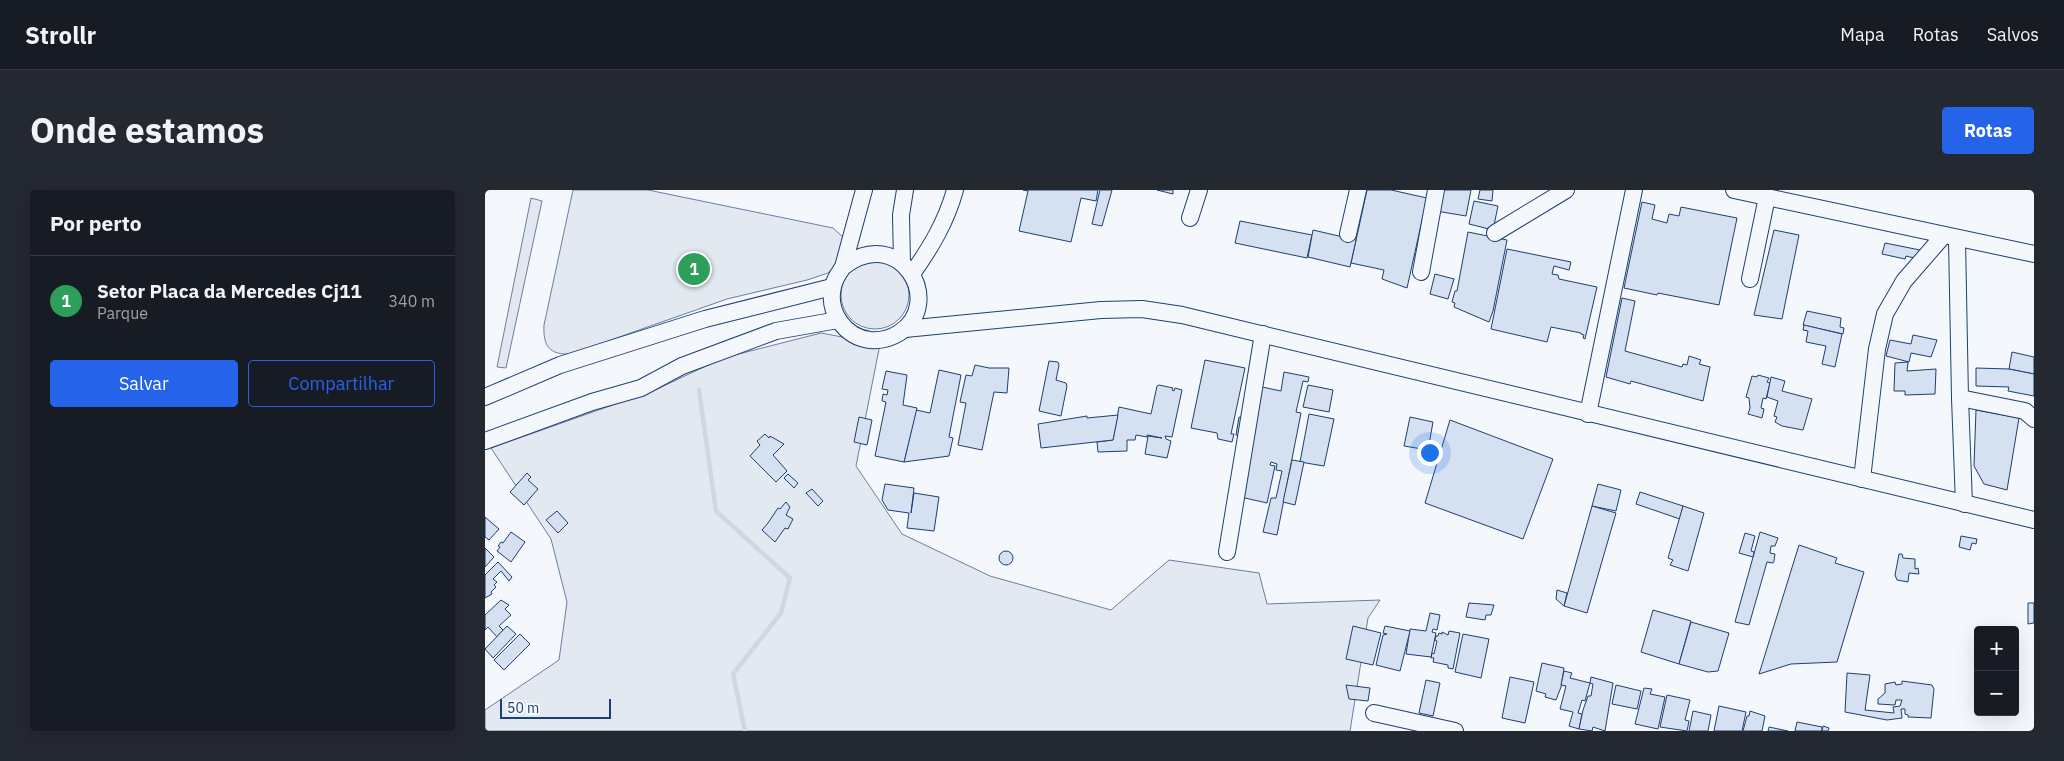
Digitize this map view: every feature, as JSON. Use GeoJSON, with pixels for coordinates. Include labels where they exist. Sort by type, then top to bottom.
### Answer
{"type":"FeatureCollection","features":[{"type":"Feature","properties":{"kind":"street"},"geometry":{"type":"LineString","coordinates":[[843,267],[864,190]]}},
{"type":"Feature","properties":{"kind":"street"},"geometry":{"type":"LineString","coordinates":[[905,190],[901,215],[907,268],[918,288],[919,303],[914,317],[905,330]]}},
{"type":"Feature","properties":{"kind":"street"},"geometry":{"type":"LineString","coordinates":[[907,268],[935,241],[948,214],[955,190]]}},
{"type":"Feature","properties":{"kind":"street"},"geometry":{"type":"LineString","coordinates":[[1190,218],[1199,190]]}},
{"type":"Feature","properties":{"kind":"street"},"geometry":{"type":"LineString","coordinates":[[1348,234],[1358,190]]}},
{"type":"Feature","properties":{"kind":"street"},"geometry":{"type":"LineString","coordinates":[[1421,272],[1436,190]]}},
{"type":"Feature","properties":{"kind":"street"},"geometry":{"type":"LineString","coordinates":[[1495,233],[1566,190]]}},
{"type":"Feature","properties":{"kind":"street"},"geometry":{"type":"LineString","coordinates":[[1588,414],[1634,190]]}},
{"type":"Feature","properties":{"kind":"street"},"geometry":{"type":"LineString","coordinates":[[1734,190],[2034,254]]}},
{"type":"Feature","properties":{"kind":"street"},"geometry":{"type":"LineString","coordinates":[[1750,279],[1767,197]]}},
{"type":"Feature","properties":{"kind":"street"},"geometry":{"type":"LineString","coordinates":[[1862,480],[1877,349],[1885,314],[1904,281],[1951,237]]}},
{"type":"Feature","properties":{"kind":"street"},"geometry":{"type":"LineString","coordinates":[[1951,237],[1964,504]]}},
{"type":"Feature","properties":{"kind":"street"},"geometry":{"type":"LineString","coordinates":[[907,268],[889,256],[877,254],[864,255],[853,259],[843,267],[833,287],[833,304],[838,320],[852,333],[869,340],[882,340],[905,330],[1101,310],[1142,309],[1182,315],[2034,520]]}},
{"type":"Feature","properties":{"kind":"street"},"geometry":{"type":"LineString","coordinates":[[485,397],[560,365],[705,319],[833,287]]}},
{"type":"Feature","properties":{"kind":"street"},"geometry":{"type":"LineString","coordinates":[[485,441],[592,402],[641,388],[682,366],[776,331],[838,320]]}},
{"type":"Feature","properties":{"kind":"street"},"geometry":{"type":"LineString","coordinates":[[1227,552],[1263,334]]}},
{"type":"Feature","properties":{"kind":"street"},"geometry":{"type":"LineString","coordinates":[[1959,398],[2025,411],[2034,420]]}},
{"type":"Feature","properties":{"kind":"street"},"geometry":{"type":"LineString","coordinates":[[1374,713],[1455,731]]}},
{"type":"Feature","properties":{"kind":"shaded area"},"geometry":{"type":"Polygon","coordinates":[[[573,190],[648,190],[833,228],[844,238],[837,265],[828,273],[807,280],[727,299],[571,354],[557,353],[546,344],[544,325],[573,190]]]}},
{"type":"Feature","properties":{"kind":"shaded area"},"geometry":{"type":"Polygon","coordinates":[[[531,198],[542,201],[506,368],[497,367],[531,198]]]}},
{"type":"Feature","properties":{"kind":"shaded area"},"geometry":{"type":"Polygon","coordinates":[[[882,261],[894,267],[903,276],[909,288],[907,308],[899,319],[882,329],[868,329],[851,319],[843,308],[841,288],[851,271],[862,263],[882,261]]]}},
{"type":"Feature","properties":{"kind":"shaded area"},"geometry":{"type":"Polygon","coordinates":[[[821,333],[880,344],[856,466],[902,534],[990,576],[1111,610],[1169,560],[1259,573],[1267,604],[1380,600],[1368,618],[1350,731],[485,731],[485,710],[559,660],[567,602],[551,539],[491,448],[655,390],[723,358],[821,333]]]}},
{"type":"Feature","properties":{"kind":"building"},"geometry":{"type":"Polygon","coordinates":[[[1023,190],[1098,190],[1096,201],[1081,198],[1071,242],[1019,231],[1028,191],[1023,190]]]}},
{"type":"Feature","properties":{"kind":"building"},"geometry":{"type":"Polygon","coordinates":[[[1100,190],[1112,190],[1102,226],[1092,224],[1100,190]]]}},
{"type":"Feature","properties":{"kind":"building"},"geometry":{"type":"Polygon","coordinates":[[[1157,190],[1173,190],[1173,194],[1157,190]]]}},
{"type":"Feature","properties":{"kind":"building"},"geometry":{"type":"Polygon","coordinates":[[[1367,190],[1391,190],[1427,198],[1407,288],[1382,279],[1384,270],[1351,263],[1367,190]]]}},
{"type":"Feature","properties":{"kind":"building"},"geometry":{"type":"Polygon","coordinates":[[[1441,190],[1471,190],[1466,216],[1436,211],[1441,190]]]}},
{"type":"Feature","properties":{"kind":"building"},"geometry":{"type":"Polygon","coordinates":[[[1480,190],[1493,190],[1492,201],[1478,199],[1480,190]]]}},
{"type":"Feature","properties":{"kind":"building"},"geometry":{"type":"Polygon","coordinates":[[[1474,201],[1498,206],[1493,230],[1469,224],[1474,201]]]}},
{"type":"Feature","properties":{"kind":"building"},"geometry":{"type":"Polygon","coordinates":[[[1642,202],[1655,205],[1652,219],[1667,223],[1669,214],[1679,216],[1681,207],[1737,218],[1719,305],[1624,288],[1642,202]]]}},
{"type":"Feature","properties":{"kind":"building"},"geometry":{"type":"Polygon","coordinates":[[[1240,221],[1312,235],[1307,258],[1235,243],[1240,221]]]}},
{"type":"Feature","properties":{"kind":"building"},"geometry":{"type":"Polygon","coordinates":[[[1313,230],[1356,240],[1350,267],[1308,257],[1313,230]]]}},
{"type":"Feature","properties":{"kind":"building"},"geometry":{"type":"Polygon","coordinates":[[[1774,230],[1799,235],[1782,319],[1754,315],[1774,230]]]}},
{"type":"Feature","properties":{"kind":"building"},"geometry":{"type":"Polygon","coordinates":[[[1468,232],[1507,240],[1493,311],[1489,322],[1454,307],[1455,303],[1452,302],[1455,291],[1457,291],[1468,232]]]}},
{"type":"Feature","properties":{"kind":"building"},"geometry":{"type":"Polygon","coordinates":[[[1885,243],[1920,250],[1918,259],[1906,256],[1905,259],[1882,254],[1885,243]]]}},
{"type":"Feature","properties":{"kind":"building"},"geometry":{"type":"Polygon","coordinates":[[[1507,249],[1571,262],[1569,270],[1554,266],[1552,274],[1558,275],[1559,279],[1597,287],[1585,339],[1581,333],[1551,327],[1547,342],[1491,329],[1507,249]]]}},
{"type":"Feature","properties":{"kind":"building"},"geometry":{"type":"Polygon","coordinates":[[[1435,274],[1454,279],[1448,299],[1430,294],[1435,274]]]}},
{"type":"Feature","properties":{"kind":"building"},"geometry":{"type":"Polygon","coordinates":[[[1622,298],[1635,301],[1625,351],[1682,367],[1683,364],[1687,365],[1689,356],[1701,360],[1699,364],[1710,367],[1703,401],[1631,381],[1630,384],[1606,377],[1622,298]]]}},
{"type":"Feature","properties":{"kind":"building"},"geometry":{"type":"Polygon","coordinates":[[[1807,311],[1841,318],[1840,327],[1844,328],[1843,334],[1803,325],[1807,311]]]}},
{"type":"Feature","properties":{"kind":"building"},"geometry":{"type":"Polygon","coordinates":[[[1804,325],[1842,334],[1835,367],[1822,364],[1826,346],[1806,342],[1808,331],[1803,330],[1804,325]]]}},
{"type":"Feature","properties":{"kind":"building"},"geometry":{"type":"Polygon","coordinates":[[[1913,335],[1937,340],[1931,357],[1911,353],[1909,362],[1886,356],[1890,340],[1911,344],[1913,335]]]}},
{"type":"Feature","properties":{"kind":"building"},"geometry":{"type":"Polygon","coordinates":[[[2012,352],[2034,357],[2034,374],[2009,369],[2012,352]]]}},
{"type":"Feature","properties":{"kind":"building"},"geometry":{"type":"Polygon","coordinates":[[[1205,360],[1245,368],[1231,434],[1234,434],[1232,442],[1218,439],[1217,433],[1191,428],[1205,360]]]}},
{"type":"Feature","properties":{"kind":"building"},"geometry":{"type":"Polygon","coordinates":[[[1049,361],[1058,362],[1056,380],[1066,383],[1067,386],[1061,416],[1039,411],[1049,361]]]}},
{"type":"Feature","properties":{"kind":"building"},"geometry":{"type":"Polygon","coordinates":[[[1908,362],[1907,371],[1936,369],[1935,394],[1905,395],[1905,391],[1894,391],[1895,363],[1908,362]]]}},
{"type":"Feature","properties":{"kind":"building"},"geometry":{"type":"Polygon","coordinates":[[[975,365],[989,368],[1009,368],[1007,393],[994,392],[982,450],[958,445],[966,403],[960,402],[966,375],[972,376],[975,365]]]}},
{"type":"Feature","properties":{"kind":"building"},"geometry":{"type":"Polygon","coordinates":[[[1976,368],[2009,369],[2034,374],[2034,396],[2008,391],[2009,387],[1976,386],[1976,368]]]}},
{"type":"Feature","properties":{"kind":"building"},"geometry":{"type":"Polygon","coordinates":[[[939,370],[961,375],[949,437],[953,438],[949,456],[904,462],[916,410],[930,413],[939,370]]]}},
{"type":"Feature","properties":{"kind":"building"},"geometry":{"type":"Polygon","coordinates":[[[886,371],[907,375],[903,405],[917,408],[904,462],[875,456],[886,402],[882,401],[883,394],[887,395],[888,390],[882,389],[886,371]]]}},
{"type":"Feature","properties":{"kind":"building"},"geometry":{"type":"Polygon","coordinates":[[[1284,372],[1309,377],[1308,382],[1303,381],[1296,412],[1301,413],[1277,535],[1263,532],[1271,498],[1276,498],[1282,471],[1276,470],[1277,464],[1271,462],[1270,465],[1275,466],[1267,503],[1236,496],[1249,438],[1236,435],[1239,417],[1253,420],[1248,384],[1281,391],[1284,372]]]}},
{"type":"Feature","properties":{"kind":"building"},"geometry":{"type":"Polygon","coordinates":[[[1758,375],[1769,378],[1767,382],[1770,383],[1766,399],[1763,398],[1761,408],[1764,409],[1762,418],[1748,414],[1750,408],[1749,398],[1746,397],[1752,376],[1757,377],[1758,375]]]}},
{"type":"Feature","properties":{"kind":"building"},"geometry":{"type":"Polygon","coordinates":[[[1771,377],[1785,381],[1782,391],[1812,399],[1803,430],[1782,426],[1775,422],[1777,417],[1774,416],[1778,401],[1767,397],[1771,377]]]}},
{"type":"Feature","properties":{"kind":"building"},"geometry":{"type":"Polygon","coordinates":[[[1308,385],[1333,390],[1329,412],[1303,407],[1308,385]]]}},
{"type":"Feature","properties":{"kind":"building"},"geometry":{"type":"Polygon","coordinates":[[[1157,386],[1173,388],[1172,390],[1174,391],[1175,388],[1182,390],[1172,437],[1165,436],[1166,439],[1171,441],[1167,458],[1145,454],[1148,436],[1162,438],[1147,435],[1147,437],[1136,435],[1135,440],[1127,440],[1127,451],[1098,452],[1097,442],[1113,440],[1119,407],[1151,414],[1157,386]]]}},
{"type":"Feature","properties":{"kind":"building"},"geometry":{"type":"Polygon","coordinates":[[[1976,410],[2019,418],[2007,490],[1984,484],[1974,466],[1976,410]]]}},
{"type":"Feature","properties":{"kind":"building"},"geometry":{"type":"Polygon","coordinates":[[[1309,414],[1334,419],[1324,466],[1300,462],[1309,414]]]}},
{"type":"Feature","properties":{"kind":"building"},"geometry":{"type":"Polygon","coordinates":[[[1118,415],[1113,440],[1041,448],[1038,424],[1087,416],[1087,418],[1118,415]]]}},
{"type":"Feature","properties":{"kind":"building"},"geometry":{"type":"Polygon","coordinates":[[[859,417],[872,420],[867,445],[854,442],[859,417]]]}},
{"type":"Feature","properties":{"kind":"building"},"geometry":{"type":"Polygon","coordinates":[[[1410,417],[1433,422],[1428,450],[1404,446],[1410,417]]]}},
{"type":"Feature","properties":{"kind":"building"},"geometry":{"type":"Polygon","coordinates":[[[1450,420],[1553,459],[1523,539],[1425,503],[1450,420]]]}},
{"type":"Feature","properties":{"kind":"building"},"geometry":{"type":"Polygon","coordinates":[[[765,434],[769,438],[770,436],[784,444],[773,455],[787,471],[776,482],[750,456],[760,445],[757,441],[765,434]]]}},
{"type":"Feature","properties":{"kind":"building"},"geometry":{"type":"Polygon","coordinates":[[[1292,460],[1304,462],[1295,505],[1283,502],[1292,460]]]}},
{"type":"Feature","properties":{"kind":"building"},"geometry":{"type":"Polygon","coordinates":[[[527,473],[531,477],[528,480],[538,489],[524,505],[510,492],[527,473]]]}},
{"type":"Feature","properties":{"kind":"building"},"geometry":{"type":"Polygon","coordinates":[[[788,474],[798,483],[794,488],[784,478],[788,474]]]}},
{"type":"Feature","properties":{"kind":"building"},"geometry":{"type":"Polygon","coordinates":[[[885,484],[914,488],[911,513],[914,493],[939,497],[934,531],[907,528],[909,513],[888,510],[882,500],[885,484]]]}},
{"type":"Feature","properties":{"kind":"building"},"geometry":{"type":"Polygon","coordinates":[[[1598,484],[1621,490],[1616,511],[1592,506],[1598,484]]]}},
{"type":"Feature","properties":{"kind":"building"},"geometry":{"type":"Polygon","coordinates":[[[812,489],[823,501],[818,506],[806,493],[812,489]]]}},
{"type":"Feature","properties":{"kind":"building"},"geometry":{"type":"Polygon","coordinates":[[[1640,492],[1683,506],[1680,519],[1636,504],[1640,492]]]}},
{"type":"Feature","properties":{"kind":"building"},"geometry":{"type":"Polygon","coordinates":[[[786,502],[790,507],[786,515],[793,519],[788,529],[785,528],[775,542],[762,530],[778,508],[780,509],[786,502]]]}},
{"type":"Feature","properties":{"kind":"building"},"geometry":{"type":"Polygon","coordinates":[[[1592,506],[1616,513],[1587,613],[1564,606],[1592,506]]]}},
{"type":"Feature","properties":{"kind":"building"},"geometry":{"type":"Polygon","coordinates":[[[1683,506],[1704,513],[1688,571],[1670,565],[1673,560],[1668,558],[1683,506]]]}},
{"type":"Feature","properties":{"kind":"building"},"geometry":{"type":"Polygon","coordinates":[[[557,511],[568,523],[558,533],[546,520],[557,511]]]}},
{"type":"Feature","properties":{"kind":"building"},"geometry":{"type":"Polygon","coordinates":[[[485,517],[499,529],[489,540],[485,537],[485,517]]]}},
{"type":"Feature","properties":{"kind":"building"},"geometry":{"type":"Polygon","coordinates":[[[511,532],[525,542],[511,562],[497,551],[500,547],[498,546],[501,542],[503,543],[511,532]]]}},
{"type":"Feature","properties":{"kind":"building"},"geometry":{"type":"Polygon","coordinates":[[[1760,532],[1778,538],[1775,546],[1771,546],[1770,553],[1775,554],[1774,561],[1773,563],[1767,562],[1749,625],[1735,622],[1760,532]]]}},
{"type":"Feature","properties":{"kind":"building"},"geometry":{"type":"Polygon","coordinates":[[[1745,533],[1755,536],[1751,551],[1754,552],[1753,557],[1739,553],[1745,533]]]}},
{"type":"Feature","properties":{"kind":"building"},"geometry":{"type":"Polygon","coordinates":[[[1961,536],[1977,539],[1976,544],[1972,543],[1970,550],[1959,547],[1961,536]]]}},
{"type":"Feature","properties":{"kind":"building"},"geometry":{"type":"Polygon","coordinates":[[[1799,545],[1837,558],[1835,563],[1864,572],[1837,662],[1791,664],[1759,674],[1799,545]]]}},
{"type":"Feature","properties":{"kind":"building"},"geometry":{"type":"Polygon","coordinates":[[[485,548],[494,557],[485,567],[485,548]]]}},
{"type":"Feature","properties":{"kind":"building"},"geometry":{"type":"Polygon","coordinates":[[[1006,551],[1011,553],[1013,558],[1011,563],[1006,565],[1001,563],[999,558],[1001,553],[1006,551]]]}},
{"type":"Feature","properties":{"kind":"building"},"geometry":{"type":"Polygon","coordinates":[[[1899,554],[1902,554],[1903,558],[1915,559],[1915,569],[1918,568],[1919,574],[1909,573],[1908,582],[1897,580],[1895,575],[1899,554]]]}},
{"type":"Feature","properties":{"kind":"building"},"geometry":{"type":"Polygon","coordinates":[[[498,562],[512,577],[509,581],[501,571],[493,579],[497,582],[494,585],[496,587],[491,592],[492,594],[485,598],[485,575],[498,562]]]}},
{"type":"Feature","properties":{"kind":"building"},"geometry":{"type":"Polygon","coordinates":[[[1557,590],[1567,593],[1564,606],[1556,599],[1557,590]]]}},
{"type":"Feature","properties":{"kind":"building"},"geometry":{"type":"Polygon","coordinates":[[[501,600],[509,605],[505,609],[511,615],[499,626],[503,630],[497,637],[488,627],[485,630],[485,615],[501,600]]]}},
{"type":"Feature","properties":{"kind":"building"},"geometry":{"type":"Polygon","coordinates":[[[1469,603],[1494,605],[1491,615],[1486,615],[1485,620],[1466,617],[1469,603]]]}},
{"type":"Feature","properties":{"kind":"building"},"geometry":{"type":"Polygon","coordinates":[[[2028,603],[2034,603],[2034,623],[2028,624],[2028,603]]]}},
{"type":"Feature","properties":{"kind":"building"},"geometry":{"type":"Polygon","coordinates":[[[1653,610],[1691,621],[1679,664],[1641,652],[1653,610]]]}},
{"type":"Feature","properties":{"kind":"building"},"geometry":{"type":"Polygon","coordinates":[[[1430,613],[1440,615],[1437,630],[1433,629],[1432,632],[1436,633],[1431,657],[1406,654],[1410,629],[1426,631],[1430,613]]]}},
{"type":"Feature","properties":{"kind":"building"},"geometry":{"type":"Polygon","coordinates":[[[1691,622],[1729,633],[1718,671],[1708,672],[1679,664],[1691,622]]]}},
{"type":"Feature","properties":{"kind":"building"},"geometry":{"type":"Polygon","coordinates":[[[507,626],[516,634],[493,658],[485,649],[507,626]]]}},
{"type":"Feature","properties":{"kind":"building"},"geometry":{"type":"Polygon","coordinates":[[[1353,626],[1381,633],[1373,665],[1346,659],[1353,626]]]}},
{"type":"Feature","properties":{"kind":"building"},"geometry":{"type":"Polygon","coordinates":[[[1385,626],[1410,631],[1400,671],[1376,665],[1383,635],[1387,634],[1383,633],[1385,626]]]}},
{"type":"Feature","properties":{"kind":"building"},"geometry":{"type":"Polygon","coordinates":[[[1449,631],[1460,633],[1453,669],[1448,668],[1448,665],[1433,662],[1434,658],[1431,658],[1437,641],[1435,640],[1436,636],[1439,633],[1442,634],[1442,632],[1448,635],[1449,631]]]}},
{"type":"Feature","properties":{"kind":"building"},"geometry":{"type":"Polygon","coordinates":[[[520,634],[530,644],[504,670],[494,660],[520,634]]]}},
{"type":"Feature","properties":{"kind":"building"},"geometry":{"type":"Polygon","coordinates":[[[1463,634],[1489,639],[1481,678],[1455,672],[1463,634]]]}},
{"type":"Feature","properties":{"kind":"building"},"geometry":{"type":"Polygon","coordinates":[[[1542,663],[1564,668],[1561,687],[1556,700],[1545,697],[1546,694],[1536,691],[1542,663]]]}},
{"type":"Feature","properties":{"kind":"building"},"geometry":{"type":"Polygon","coordinates":[[[1564,671],[1572,673],[1570,678],[1590,683],[1585,701],[1582,700],[1578,713],[1582,714],[1579,729],[1569,726],[1573,712],[1560,709],[1566,686],[1561,685],[1564,671]]]}},
{"type":"Feature","properties":{"kind":"building"},"geometry":{"type":"Polygon","coordinates":[[[1847,673],[1870,675],[1865,710],[1894,713],[1893,707],[1900,706],[1902,700],[1896,700],[1895,705],[1878,704],[1878,699],[1885,693],[1885,684],[1895,682],[1896,685],[1902,684],[1902,681],[1932,685],[1934,689],[1931,718],[1908,717],[1905,714],[1905,709],[1901,709],[1902,718],[1887,720],[1845,712],[1847,673]]]}},
{"type":"Feature","properties":{"kind":"building"},"geometry":{"type":"Polygon","coordinates":[[[1510,677],[1534,682],[1525,723],[1502,718],[1510,677]]]}},
{"type":"Feature","properties":{"kind":"building"},"geometry":{"type":"Polygon","coordinates":[[[1591,677],[1613,683],[1605,731],[1593,727],[1592,731],[1579,729],[1588,696],[1591,696],[1593,684],[1590,683],[1591,677]]]}},
{"type":"Feature","properties":{"kind":"building"},"geometry":{"type":"Polygon","coordinates":[[[1426,680],[1440,683],[1433,716],[1419,713],[1426,680]]]}},
{"type":"Feature","properties":{"kind":"building"},"geometry":{"type":"Polygon","coordinates":[[[1346,685],[1370,688],[1368,701],[1349,699],[1346,685]]]}},
{"type":"Feature","properties":{"kind":"building"},"geometry":{"type":"Polygon","coordinates":[[[1616,685],[1641,691],[1637,709],[1612,704],[1616,685]]]}},
{"type":"Feature","properties":{"kind":"building"},"geometry":{"type":"Polygon","coordinates":[[[1644,688],[1652,689],[1650,694],[1665,697],[1658,729],[1635,724],[1644,688]]]}},
{"type":"Feature","properties":{"kind":"building"},"geometry":{"type":"Polygon","coordinates":[[[1667,695],[1690,700],[1685,720],[1689,721],[1687,731],[1660,727],[1667,695]]]}},
{"type":"Feature","properties":{"kind":"building"},"geometry":{"type":"Polygon","coordinates":[[[1719,706],[1746,712],[1742,731],[1714,731],[1719,706]]]}},
{"type":"Feature","properties":{"kind":"building"},"geometry":{"type":"Polygon","coordinates":[[[1693,711],[1711,715],[1708,731],[1689,731],[1693,711]]]}},
{"type":"Feature","properties":{"kind":"building"},"geometry":{"type":"Polygon","coordinates":[[[1750,711],[1765,716],[1762,731],[1743,731],[1750,711]]]}},
{"type":"Feature","properties":{"kind":"building"},"geometry":{"type":"Polygon","coordinates":[[[1797,722],[1822,727],[1822,731],[1795,731],[1797,722]]]}},
{"type":"Feature","properties":{"kind":"building"},"geometry":{"type":"Polygon","coordinates":[[[1823,726],[1829,728],[1828,731],[1822,731],[1823,726]]]}},
{"type":"Feature","properties":{"kind":"building"},"geometry":{"type":"Polygon","coordinates":[[[1769,727],[1788,731],[1768,731],[1769,727]]]}},
{"type":"Feature","properties":{"kind":"waterway"},"geometry":{"type":"LineString","coordinates":[[699,390],[716,511],[790,578],[781,613],[733,674],[745,731]]}},
{"type":"Feature","properties":{"kind":"place","name":"Setor Placa da Mercedes Cj11"},"geometry":{"type":"Point","coordinates":[694,269]}}]}
